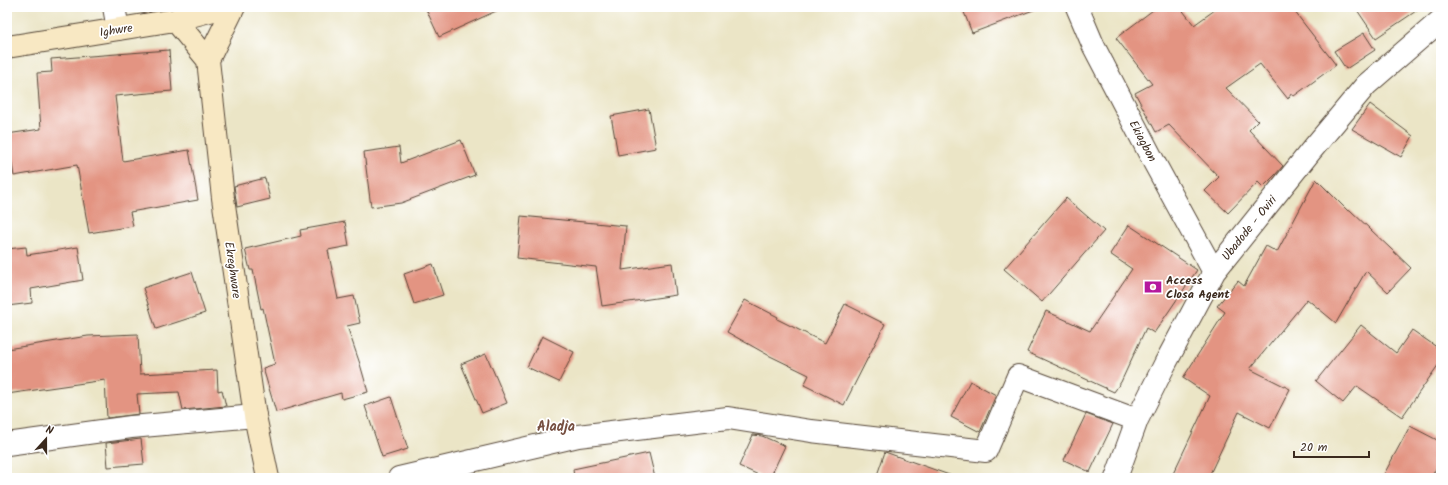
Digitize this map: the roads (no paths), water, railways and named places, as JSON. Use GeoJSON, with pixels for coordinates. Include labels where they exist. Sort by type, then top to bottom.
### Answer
{"type":"FeatureCollection","features":[{"type":"Feature","properties":{"kind":"street"},"geometry":{"type":"LineString","coordinates":[[114,7],[118,29]]}},
{"type":"Feature","properties":{"kind":"street","name":"Ighwre"},"geometry":{"type":"LineString","coordinates":[[7,47],[175,20],[225,7]]}},
{"type":"Feature","properties":{"kind":"street"},"geometry":{"type":"LineString","coordinates":[[175,20],[208,60],[234,7]]}},
{"type":"Feature","properties":{"kind":"street","name":"Ekiagbon"},"geometry":{"type":"LineString","coordinates":[[1077,7],[1094,47],[1155,164],[1214,272]]}},
{"type":"Feature","properties":{"kind":"street","name":"Ubadode - Oviri"},"geometry":{"type":"LineString","coordinates":[[1116,478],[1137,420],[1214,272],[1366,85],[1441,20]]}},
{"type":"Feature","properties":{"kind":"street","name":"Ekreghware"},"geometry":{"type":"LineString","coordinates":[[208,60],[223,198],[254,416],[268,478]]}},
{"type":"Feature","properties":{"kind":"street"},"geometry":{"type":"LineString","coordinates":[[399,478],[578,436],[728,418],[811,431],[986,451],[1018,376],[1137,420]]}},
{"type":"Feature","properties":{"kind":"street"},"geometry":{"type":"LineString","coordinates":[[7,444],[131,427],[254,416]]}},
{"type":"Feature","properties":{"kind":"place","name":"Access Closa Agent"},"geometry":{"type":"Point","coordinates":[1153,287]}},
{"type":"Feature","properties":{"kind":"district","name":"Aladja"},"geometry":{"type":"Point","coordinates":[556,426]}}]}
